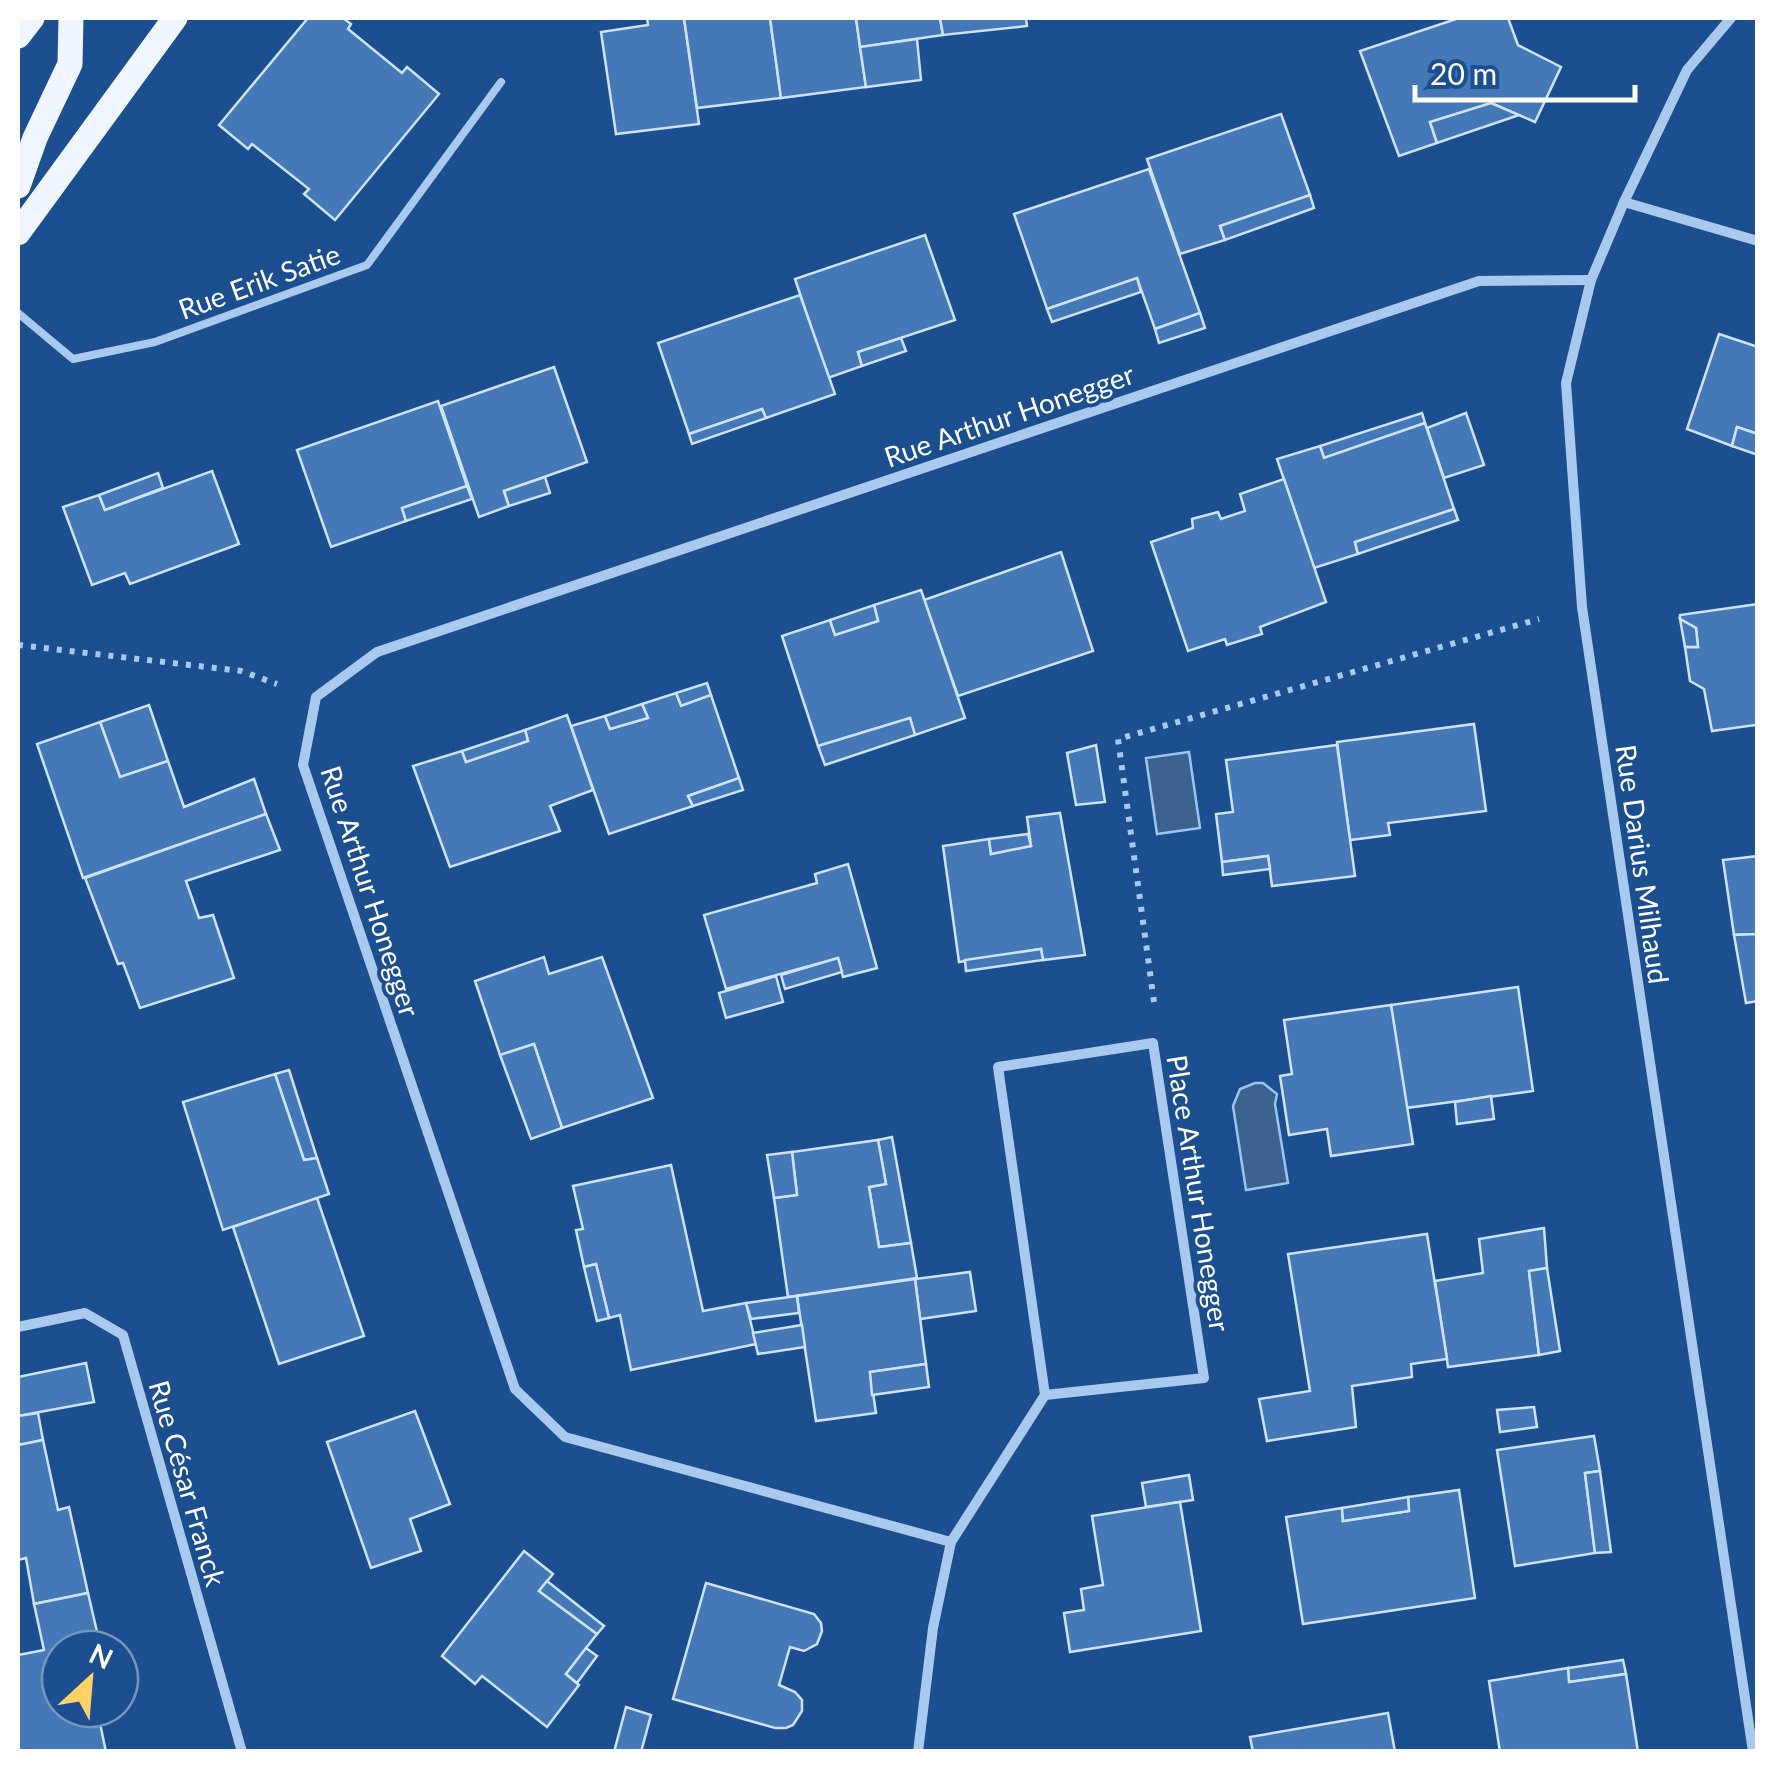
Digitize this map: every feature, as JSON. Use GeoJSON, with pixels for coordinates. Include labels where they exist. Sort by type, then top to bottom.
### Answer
{"type":"FeatureCollection","features":[{"type":"Feature","properties":{"kind":"main road"},"geometry":{"type":"LineString","coordinates":[[18,36],[32,18]]}},
{"type":"Feature","properties":{"kind":"main road"},"geometry":{"type":"LineString","coordinates":[[18,186],[35,138],[70,64],[72,18]]}},
{"type":"Feature","properties":{"kind":"main road"},"geometry":{"type":"LineString","coordinates":[[18,233],[175,18]]}},
{"type":"Feature","properties":{"kind":"street","name":"Rue Darius Milhaud"},"geometry":{"type":"LineString","coordinates":[[1732,18],[1688,70],[1624,202],[1591,280],[1566,383],[1582,607],[1753,1752]]}},
{"type":"Feature","properties":{"kind":"street"},"geometry":{"type":"LineString","coordinates":[[1624,202],[1758,241]]}},
{"type":"Feature","properties":{"kind":"street","name":"Rue Arthur Honegger"},"geometry":{"type":"LineString","coordinates":[[952,1542],[565,1436],[516,1389],[303,766],[316,697],[377,652],[1480,281],[1591,280]]}},
{"type":"Feature","properties":{"kind":"street","name":"Place Arthur Honegger"},"geometry":{"type":"LineString","coordinates":[[1153,1043],[1204,1378],[1045,1395],[998,1068],[1153,1043]]}},
{"type":"Feature","properties":{"kind":"street","name":"Rue César Franck"},"geometry":{"type":"LineString","coordinates":[[18,1327],[85,1312],[122,1335],[242,1752]]}},
{"type":"Feature","properties":{"kind":"street"},"geometry":{"type":"LineString","coordinates":[[918,1752],[933,1628],[952,1542],[1045,1395]]}},
{"type":"Feature","properties":{"kind":"lane","name":"Rue Erik Satie"},"geometry":{"type":"LineString","coordinates":[[18,312],[73,358],[154,342],[367,265],[501,82]]}},
{"type":"Feature","properties":{"kind":"path"},"geometry":{"type":"LineString","coordinates":[[1153,1043],[1154,993],[1118,739],[1582,607]]}},
{"type":"Feature","properties":{"kind":"path"},"geometry":{"type":"LineString","coordinates":[[18,645],[241,671],[316,697]]}},
{"type":"Feature","properties":{"kind":"water"},"geometry":{"type":"Polygon","coordinates":[[[1189,752],[1200,828],[1157,834],[1146,758],[1189,752]]]}},
{"type":"Feature","properties":{"kind":"water"},"geometry":{"type":"Polygon","coordinates":[[[1263,1083],[1277,1094],[1275,1104],[1288,1183],[1246,1190],[1233,1106],[1240,1089],[1263,1083]]]}},
{"type":"Feature","properties":{"kind":"building"},"geometry":{"type":"Polygon","coordinates":[[[308,18],[343,18],[351,24],[348,29],[402,73],[407,67],[439,94],[335,220],[304,194],[309,189],[252,144],[248,149],[219,125],[308,18]]]}},
{"type":"Feature","properties":{"kind":"building"},"geometry":{"type":"Polygon","coordinates":[[[647,18],[684,18],[699,124],[616,134],[601,32],[648,25],[647,18]]]}},
{"type":"Feature","properties":{"kind":"building"},"geometry":{"type":"Polygon","coordinates":[[[684,18],[770,18],[781,98],[697,108],[684,18]]]}},
{"type":"Feature","properties":{"kind":"building"},"geometry":{"type":"Polygon","coordinates":[[[770,18],[856,18],[866,87],[781,98],[770,18]]]}},
{"type":"Feature","properties":{"kind":"building"},"geometry":{"type":"Polygon","coordinates":[[[856,18],[940,18],[943,35],[860,47],[856,18]]]}},
{"type":"Feature","properties":{"kind":"building"},"geometry":{"type":"Polygon","coordinates":[[[940,18],[1026,18],[1027,26],[943,35],[940,18]]]}},
{"type":"Feature","properties":{"kind":"building"},"geometry":{"type":"Polygon","coordinates":[[[1459,18],[1508,18],[1518,45],[1561,67],[1535,122],[1491,103],[1430,122],[1437,143],[1399,156],[1360,51],[1459,18]]]}},
{"type":"Feature","properties":{"kind":"building"},"geometry":{"type":"Polygon","coordinates":[[[917,39],[921,80],[866,87],[860,47],[917,39]]]}},
{"type":"Feature","properties":{"kind":"building"},"geometry":{"type":"Polygon","coordinates":[[[1491,103],[1519,115],[1437,143],[1430,122],[1491,103]]]}},
{"type":"Feature","properties":{"kind":"building"},"geometry":{"type":"Polygon","coordinates":[[[1281,114],[1310,195],[1220,226],[1225,240],[1180,254],[1147,159],[1281,114]]]}},
{"type":"Feature","properties":{"kind":"building"},"geometry":{"type":"Polygon","coordinates":[[[1149,169],[1200,313],[1155,329],[1137,278],[1047,309],[1014,214],[1149,169]]]}},
{"type":"Feature","properties":{"kind":"building"},"geometry":{"type":"Polygon","coordinates":[[[1310,195],[1314,208],[1225,240],[1220,226],[1310,195]]]}},
{"type":"Feature","properties":{"kind":"building"},"geometry":{"type":"Polygon","coordinates":[[[925,235],[955,320],[858,352],[862,366],[828,378],[795,279],[925,235]]]}},
{"type":"Feature","properties":{"kind":"building"},"geometry":{"type":"Polygon","coordinates":[[[1137,278],[1141,292],[1052,322],[1047,309],[1137,278]]]}},
{"type":"Feature","properties":{"kind":"building"},"geometry":{"type":"Polygon","coordinates":[[[800,295],[835,394],[766,418],[762,409],[689,434],[658,343],[800,295]]]}},
{"type":"Feature","properties":{"kind":"building"},"geometry":{"type":"Polygon","coordinates":[[[1200,313],[1205,328],[1159,343],[1155,329],[1200,313]]]}},
{"type":"Feature","properties":{"kind":"building"},"geometry":{"type":"Polygon","coordinates":[[[1719,334],[1758,347],[1758,434],[1737,427],[1732,446],[1687,429],[1719,334]]]}},
{"type":"Feature","properties":{"kind":"building"},"geometry":{"type":"Polygon","coordinates":[[[901,338],[906,351],[862,366],[858,352],[901,338]]]}},
{"type":"Feature","properties":{"kind":"building"},"geometry":{"type":"Polygon","coordinates":[[[554,367],[587,462],[504,491],[509,506],[479,517],[441,406],[554,367]]]}},
{"type":"Feature","properties":{"kind":"building"},"geometry":{"type":"Polygon","coordinates":[[[438,401],[467,486],[402,508],[406,521],[331,547],[297,450],[438,401]]]}},
{"type":"Feature","properties":{"kind":"building"},"geometry":{"type":"Polygon","coordinates":[[[762,409],[766,418],[692,444],[689,434],[762,409]]]}},
{"type":"Feature","properties":{"kind":"building"},"geometry":{"type":"Polygon","coordinates":[[[1422,413],[1425,423],[1324,458],[1320,446],[1422,413]]]}},
{"type":"Feature","properties":{"kind":"building"},"geometry":{"type":"Polygon","coordinates":[[[1466,413],[1484,465],[1444,478],[1427,428],[1466,413]]]}},
{"type":"Feature","properties":{"kind":"building"},"geometry":{"type":"Polygon","coordinates":[[[1425,423],[1454,509],[1355,542],[1358,554],[1314,568],[1277,459],[1320,446],[1324,458],[1425,423]]]}},
{"type":"Feature","properties":{"kind":"building"},"geometry":{"type":"Polygon","coordinates":[[[1737,427],[1758,434],[1758,455],[1732,446],[1737,427]]]}},
{"type":"Feature","properties":{"kind":"building"},"geometry":{"type":"Polygon","coordinates":[[[212,471],[239,544],[130,584],[125,573],[92,585],[63,507],[99,495],[105,510],[212,471]]]}},
{"type":"Feature","properties":{"kind":"building"},"geometry":{"type":"Polygon","coordinates":[[[158,473],[163,488],[105,510],[99,495],[158,473]]]}},
{"type":"Feature","properties":{"kind":"building"},"geometry":{"type":"Polygon","coordinates":[[[545,477],[550,493],[509,506],[504,491],[545,477]]]}},
{"type":"Feature","properties":{"kind":"building"},"geometry":{"type":"Polygon","coordinates":[[[1284,479],[1326,602],[1260,627],[1262,634],[1227,645],[1225,639],[1188,651],[1151,542],[1193,528],[1192,519],[1218,512],[1221,519],[1245,511],[1240,494],[1284,479]]]}},
{"type":"Feature","properties":{"kind":"building"},"geometry":{"type":"Polygon","coordinates":[[[467,486],[472,499],[406,521],[402,508],[467,486]]]}},
{"type":"Feature","properties":{"kind":"building"},"geometry":{"type":"Polygon","coordinates":[[[1454,509],[1458,520],[1358,554],[1355,542],[1454,509]]]}},
{"type":"Feature","properties":{"kind":"building"},"geometry":{"type":"Polygon","coordinates":[[[1061,552],[1093,651],[958,696],[924,600],[1061,552]]]}},
{"type":"Feature","properties":{"kind":"building"},"geometry":{"type":"Polygon","coordinates":[[[921,590],[965,718],[915,735],[910,718],[818,746],[782,636],[830,620],[835,635],[878,621],[874,605],[921,590]]]}},
{"type":"Feature","properties":{"kind":"building"},"geometry":{"type":"Polygon","coordinates":[[[1758,604],[1758,727],[1712,731],[1704,689],[1690,681],[1685,647],[1698,647],[1696,628],[1680,619],[1680,615],[1758,604]]]}},
{"type":"Feature","properties":{"kind":"building"},"geometry":{"type":"Polygon","coordinates":[[[874,605],[878,621],[835,635],[830,620],[874,605]]]}},
{"type":"Feature","properties":{"kind":"building"},"geometry":{"type":"Polygon","coordinates":[[[1680,619],[1696,628],[1698,647],[1685,647],[1680,619]]]}},
{"type":"Feature","properties":{"kind":"building"},"geometry":{"type":"Polygon","coordinates":[[[707,683],[711,695],[681,706],[676,693],[707,683]]]}},
{"type":"Feature","properties":{"kind":"building"},"geometry":{"type":"Polygon","coordinates":[[[676,693],[681,706],[711,695],[739,778],[688,796],[693,806],[609,834],[571,726],[605,716],[610,729],[648,718],[642,704],[676,693]]]}},
{"type":"Feature","properties":{"kind":"building"},"geometry":{"type":"Polygon","coordinates":[[[642,704],[648,718],[610,729],[605,716],[642,704]]]}},
{"type":"Feature","properties":{"kind":"building"},"geometry":{"type":"Polygon","coordinates":[[[149,705],[168,761],[120,777],[100,722],[149,705]]]}},
{"type":"Feature","properties":{"kind":"building"},"geometry":{"type":"Polygon","coordinates":[[[567,715],[593,790],[550,806],[560,831],[450,867],[413,766],[462,751],[466,762],[528,741],[525,730],[567,715]]]}},
{"type":"Feature","properties":{"kind":"building"},"geometry":{"type":"Polygon","coordinates":[[[910,718],[915,735],[825,765],[818,746],[910,718]]]}},
{"type":"Feature","properties":{"kind":"building"},"geometry":{"type":"Polygon","coordinates":[[[100,722],[120,777],[168,761],[184,807],[254,779],[266,814],[83,878],[37,744],[100,722]]]}},
{"type":"Feature","properties":{"kind":"building"},"geometry":{"type":"Polygon","coordinates":[[[1474,724],[1486,811],[1388,823],[1390,835],[1350,840],[1337,742],[1474,724]]]}},
{"type":"Feature","properties":{"kind":"building"},"geometry":{"type":"Polygon","coordinates":[[[525,730],[528,741],[466,762],[462,751],[525,730]]]}},
{"type":"Feature","properties":{"kind":"building"},"geometry":{"type":"Polygon","coordinates":[[[1096,745],[1105,802],[1076,805],[1067,753],[1096,745]]]}},
{"type":"Feature","properties":{"kind":"building"},"geometry":{"type":"Polygon","coordinates":[[[1337,745],[1355,876],[1272,886],[1268,856],[1222,862],[1216,814],[1233,812],[1226,760],[1337,745]]]}},
{"type":"Feature","properties":{"kind":"building"},"geometry":{"type":"Polygon","coordinates":[[[739,778],[743,790],[693,806],[688,796],[739,778]]]}},
{"type":"Feature","properties":{"kind":"building"},"geometry":{"type":"Polygon","coordinates":[[[1060,813],[1085,955],[1043,960],[1041,949],[959,962],[943,846],[989,839],[991,854],[1031,846],[1027,817],[1060,813]]]}},
{"type":"Feature","properties":{"kind":"building"},"geometry":{"type":"Polygon","coordinates":[[[266,814],[280,850],[186,881],[199,918],[213,915],[234,978],[140,1008],[123,963],[118,964],[85,878],[266,814]]]}},
{"type":"Feature","properties":{"kind":"building"},"geometry":{"type":"Polygon","coordinates":[[[1028,834],[1031,846],[991,854],[989,839],[1028,834]]]}},
{"type":"Feature","properties":{"kind":"building"},"geometry":{"type":"Polygon","coordinates":[[[1268,856],[1270,869],[1223,875],[1222,862],[1268,856]]]}},
{"type":"Feature","properties":{"kind":"building"},"geometry":{"type":"Polygon","coordinates":[[[1758,856],[1758,938],[1757,934],[1734,935],[1723,860],[1758,856]]]}},
{"type":"Feature","properties":{"kind":"building"},"geometry":{"type":"Polygon","coordinates":[[[848,864],[877,968],[843,977],[838,958],[726,989],[704,915],[817,883],[815,874],[848,864]]]}},
{"type":"Feature","properties":{"kind":"building"},"geometry":{"type":"Polygon","coordinates":[[[1757,934],[1758,1001],[1746,1003],[1734,935],[1757,934]]]}},
{"type":"Feature","properties":{"kind":"building"},"geometry":{"type":"Polygon","coordinates":[[[1041,949],[1043,960],[966,971],[965,960],[1041,949]]]}},
{"type":"Feature","properties":{"kind":"building"},"geometry":{"type":"Polygon","coordinates":[[[544,957],[549,974],[602,957],[653,1098],[562,1128],[534,1044],[500,1055],[475,981],[544,957]]]}},
{"type":"Feature","properties":{"kind":"building"},"geometry":{"type":"Polygon","coordinates":[[[838,958],[842,972],[785,989],[781,975],[838,958]]]}},
{"type":"Feature","properties":{"kind":"building"},"geometry":{"type":"Polygon","coordinates":[[[776,976],[783,1002],[726,1018],[719,993],[776,976]]]}},
{"type":"Feature","properties":{"kind":"building"},"geometry":{"type":"Polygon","coordinates":[[[1518,987],[1533,1091],[1406,1108],[1391,1005],[1518,987]]]}},
{"type":"Feature","properties":{"kind":"building"},"geometry":{"type":"Polygon","coordinates":[[[1391,1005],[1413,1144],[1331,1156],[1327,1129],[1289,1135],[1280,1076],[1292,1074],[1284,1020],[1391,1005]]]}},
{"type":"Feature","properties":{"kind":"building"},"geometry":{"type":"Polygon","coordinates":[[[534,1044],[562,1128],[531,1139],[500,1055],[534,1044]]]}},
{"type":"Feature","properties":{"kind":"building"},"geometry":{"type":"Polygon","coordinates":[[[289,1070],[317,1158],[304,1160],[275,1074],[289,1070]]]}},
{"type":"Feature","properties":{"kind":"building"},"geometry":{"type":"Polygon","coordinates":[[[275,1074],[304,1160],[317,1158],[329,1194],[223,1230],[183,1102],[275,1074]]]}},
{"type":"Feature","properties":{"kind":"building"},"geometry":{"type":"Polygon","coordinates":[[[1491,1096],[1494,1119],[1457,1124],[1455,1102],[1491,1096]]]}},
{"type":"Feature","properties":{"kind":"building"},"geometry":{"type":"Polygon","coordinates":[[[892,1137],[911,1243],[879,1247],[869,1187],[886,1184],[878,1140],[892,1137]]]}},
{"type":"Feature","properties":{"kind":"building"},"geometry":{"type":"Polygon","coordinates":[[[878,1140],[886,1184],[869,1187],[879,1247],[911,1243],[917,1278],[788,1297],[774,1198],[797,1195],[792,1152],[878,1140]]]}},
{"type":"Feature","properties":{"kind":"building"},"geometry":{"type":"Polygon","coordinates":[[[792,1152],[797,1195],[774,1198],[767,1155],[792,1152]]]}},
{"type":"Feature","properties":{"kind":"building"},"geometry":{"type":"Polygon","coordinates":[[[671,1165],[703,1311],[746,1303],[756,1344],[631,1370],[620,1315],[609,1318],[596,1264],[584,1267],[576,1230],[583,1229],[573,1186],[671,1165]]]}},
{"type":"Feature","properties":{"kind":"building"},"geometry":{"type":"Polygon","coordinates":[[[317,1198],[364,1336],[279,1364],[233,1227],[317,1198]]]}},
{"type":"Feature","properties":{"kind":"building"},"geometry":{"type":"Polygon","coordinates":[[[1544,1228],[1547,1268],[1529,1271],[1539,1355],[1448,1367],[1435,1281],[1483,1273],[1479,1239],[1544,1228]]]}},
{"type":"Feature","properties":{"kind":"building"},"geometry":{"type":"Polygon","coordinates":[[[1427,1234],[1447,1359],[1411,1364],[1412,1377],[1352,1386],[1356,1427],[1267,1441],[1259,1399],[1310,1391],[1288,1254],[1427,1234]]]}},
{"type":"Feature","properties":{"kind":"building"},"geometry":{"type":"Polygon","coordinates":[[[596,1264],[609,1318],[597,1321],[584,1267],[596,1264]]]}},
{"type":"Feature","properties":{"kind":"building"},"geometry":{"type":"Polygon","coordinates":[[[1547,1268],[1560,1351],[1539,1355],[1529,1271],[1547,1268]]]}},
{"type":"Feature","properties":{"kind":"building"},"geometry":{"type":"Polygon","coordinates":[[[970,1272],[976,1311],[920,1319],[915,1279],[970,1272]]]}},
{"type":"Feature","properties":{"kind":"building"},"geometry":{"type":"Polygon","coordinates":[[[915,1279],[926,1364],[870,1372],[876,1413],[816,1421],[797,1296],[915,1279]]]}},
{"type":"Feature","properties":{"kind":"building"},"geometry":{"type":"Polygon","coordinates":[[[797,1296],[799,1313],[751,1319],[746,1303],[797,1296]]]}},
{"type":"Feature","properties":{"kind":"building"},"geometry":{"type":"Polygon","coordinates":[[[802,1325],[805,1347],[758,1354],[753,1333],[802,1325]]]}},
{"type":"Feature","properties":{"kind":"building"},"geometry":{"type":"Polygon","coordinates":[[[86,1363],[94,1402],[18,1416],[18,1377],[86,1363]]]}},
{"type":"Feature","properties":{"kind":"building"},"geometry":{"type":"Polygon","coordinates":[[[926,1364],[929,1387],[872,1395],[870,1372],[926,1364]]]}},
{"type":"Feature","properties":{"kind":"building"},"geometry":{"type":"Polygon","coordinates":[[[1534,1407],[1537,1427],[1500,1432],[1497,1410],[1534,1407]]]}},
{"type":"Feature","properties":{"kind":"building"},"geometry":{"type":"Polygon","coordinates":[[[415,1411],[450,1504],[410,1519],[421,1551],[371,1568],[327,1442],[415,1411]]]}},
{"type":"Feature","properties":{"kind":"building"},"geometry":{"type":"Polygon","coordinates":[[[38,1413],[43,1440],[19,1445],[18,1416],[38,1413]]]}},
{"type":"Feature","properties":{"kind":"building"},"geometry":{"type":"Polygon","coordinates":[[[1594,1436],[1600,1471],[1585,1473],[1595,1553],[1515,1566],[1497,1450],[1594,1436]]]}},
{"type":"Feature","properties":{"kind":"building"},"geometry":{"type":"Polygon","coordinates":[[[43,1440],[58,1510],[69,1507],[88,1593],[34,1604],[26,1558],[18,1560],[18,1445],[43,1440]]]}},
{"type":"Feature","properties":{"kind":"building"},"geometry":{"type":"Polygon","coordinates":[[[1600,1471],[1611,1552],[1595,1553],[1585,1473],[1600,1471]]]}},
{"type":"Feature","properties":{"kind":"building"},"geometry":{"type":"Polygon","coordinates":[[[1189,1475],[1193,1500],[1146,1507],[1142,1483],[1189,1475]]]}},
{"type":"Feature","properties":{"kind":"building"},"geometry":{"type":"Polygon","coordinates":[[[1459,1490],[1475,1598],[1303,1624],[1286,1517],[1342,1508],[1343,1521],[1409,1511],[1408,1497],[1459,1490]]]}},
{"type":"Feature","properties":{"kind":"building"},"geometry":{"type":"Polygon","coordinates":[[[1408,1497],[1409,1511],[1343,1521],[1342,1508],[1408,1497]]]}},
{"type":"Feature","properties":{"kind":"building"},"geometry":{"type":"Polygon","coordinates":[[[1180,1502],[1201,1631],[1070,1652],[1064,1613],[1084,1610],[1081,1589],[1103,1585],[1092,1516],[1180,1502]]]}},
{"type":"Feature","properties":{"kind":"building"},"geometry":{"type":"Polygon","coordinates":[[[524,1551],[553,1574],[539,1591],[597,1634],[566,1674],[579,1685],[547,1727],[482,1676],[475,1684],[442,1656],[524,1551]]]}},
{"type":"Feature","properties":{"kind":"building"},"geometry":{"type":"Polygon","coordinates":[[[547,1581],[604,1626],[597,1634],[539,1591],[547,1581]]]}},
{"type":"Feature","properties":{"kind":"building"},"geometry":{"type":"Polygon","coordinates":[[[706,1583],[814,1614],[821,1623],[817,1644],[804,1651],[790,1647],[779,1685],[802,1700],[802,1711],[793,1725],[775,1728],[673,1699],[706,1583]]]}},
{"type":"Feature","properties":{"kind":"building"},"geometry":{"type":"Polygon","coordinates":[[[88,1593],[96,1629],[40,1632],[34,1604],[88,1593]]]}},
{"type":"Feature","properties":{"kind":"building"},"geometry":{"type":"Polygon","coordinates":[[[586,1648],[597,1656],[577,1683],[566,1674],[586,1648]]]}},
{"type":"Feature","properties":{"kind":"building"},"geometry":{"type":"Polygon","coordinates":[[[40,1651],[40,1729],[101,1729],[106,1752],[18,1752],[18,1655],[40,1651]]]}},
{"type":"Feature","properties":{"kind":"building"},"geometry":{"type":"Polygon","coordinates":[[[1623,1660],[1626,1674],[1569,1682],[1568,1668],[1623,1660]]]}},
{"type":"Feature","properties":{"kind":"building"},"geometry":{"type":"Polygon","coordinates":[[[1568,1668],[1569,1682],[1626,1674],[1638,1752],[1500,1752],[1489,1681],[1568,1668]]]}},
{"type":"Feature","properties":{"kind":"building"},"geometry":{"type":"Polygon","coordinates":[[[626,1707],[651,1715],[641,1752],[614,1752],[626,1707]]]}},
{"type":"Feature","properties":{"kind":"building"},"geometry":{"type":"Polygon","coordinates":[[[1388,1713],[1395,1752],[1253,1752],[1250,1737],[1388,1713]]]}}]}
